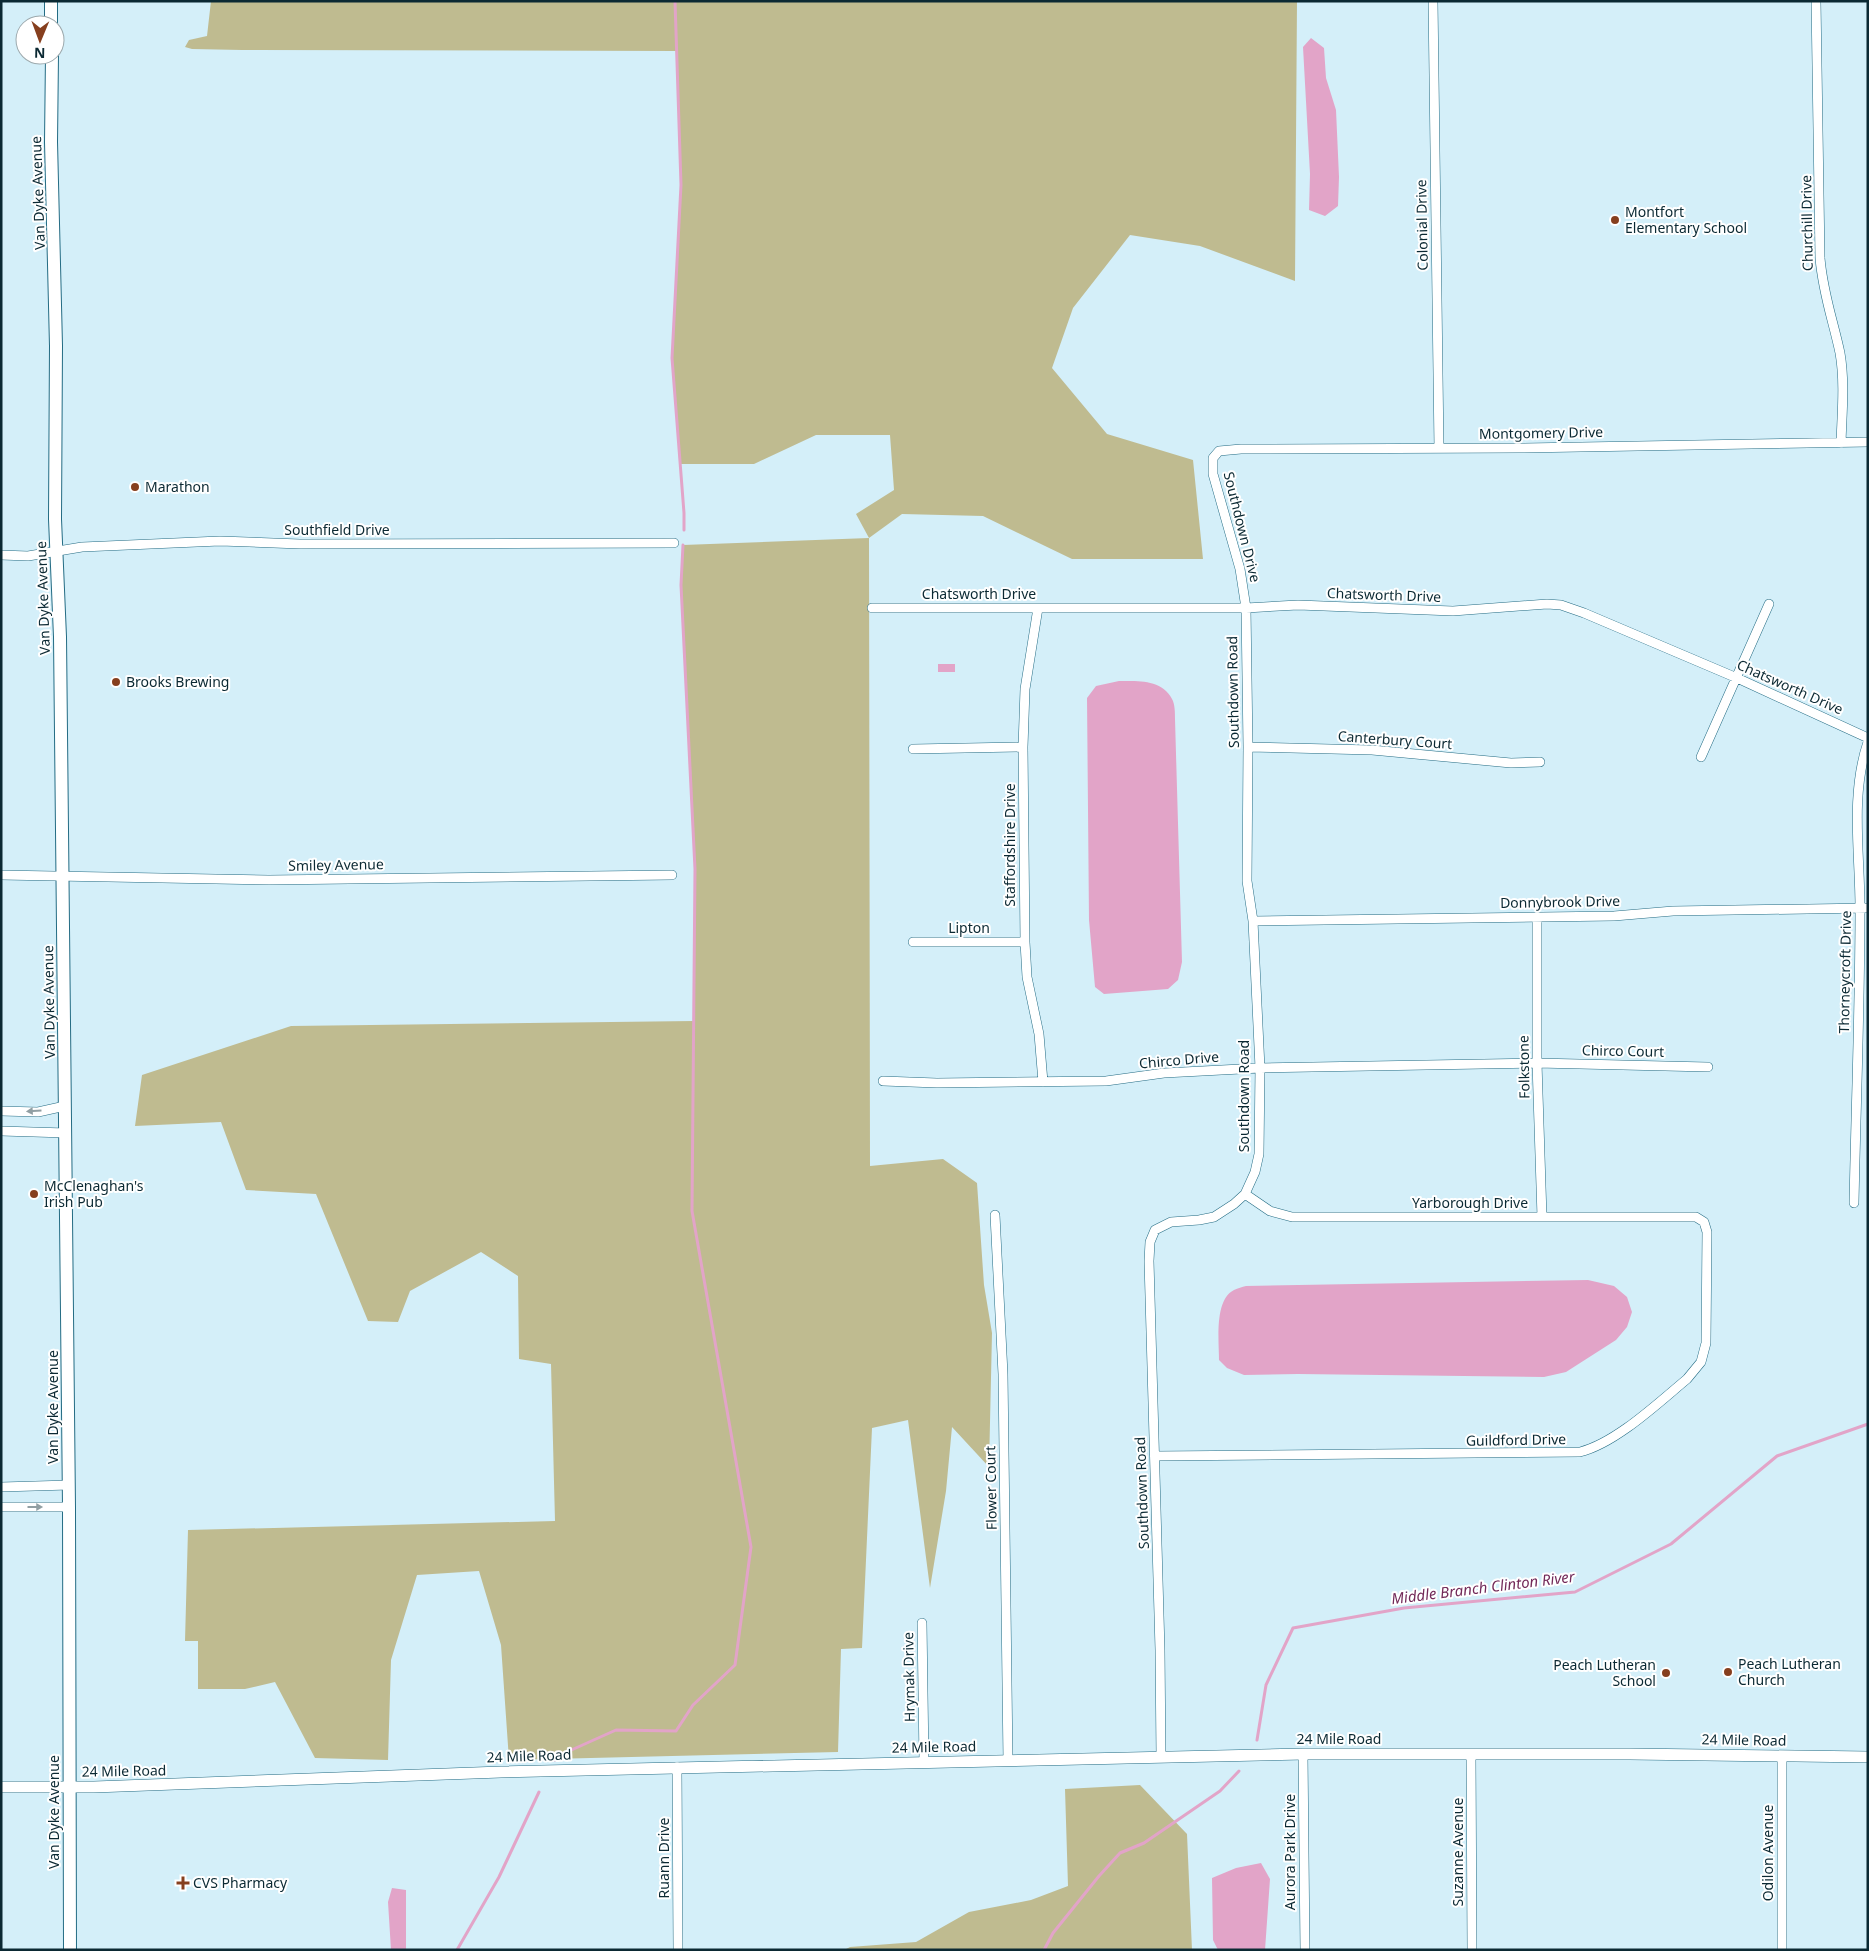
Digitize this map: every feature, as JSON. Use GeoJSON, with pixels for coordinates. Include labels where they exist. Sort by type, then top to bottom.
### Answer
{"type":"FeatureCollection","features":[{"type":"Feature","properties":{"kind":"main road"},"geometry":{"type":"LineString","coordinates":[[51,1],[51,15]]}},
{"type":"Feature","properties":{"kind":"main road","name":"Van Dyke Avenue"},"geometry":{"type":"LineString","coordinates":[[52,65],[51,142],[56,346],[54,432],[56,552],[60,637],[66,1133],[70,1950]]}},
{"type":"Feature","properties":{"kind":"street","name":"Colonial Drive"},"geometry":{"type":"LineString","coordinates":[[1433,1],[1439,448]]}},
{"type":"Feature","properties":{"kind":"street","name":"Churchill Drive"},"geometry":{"type":"LineString","coordinates":[[1816,1],[1818,6],[1820,258],[1824,294],[1840,353],[1842,370],[1841,443]]}},
{"type":"Feature","properties":{"kind":"street","name":"Montgomery Drive"},"geometry":{"type":"LineString","coordinates":[[1215,453],[1241,449],[1868,442]]}},
{"type":"Feature","properties":{"kind":"street","name":"Southdown Drive"},"geometry":{"type":"LineString","coordinates":[[1215,453],[1213,458],[1213,474],[1240,569],[1246,608]]}},
{"type":"Feature","properties":{"kind":"street","name":"Southfield Drive"},"geometry":{"type":"LineString","coordinates":[[1,555],[28,556],[82,547],[220,541],[300,544],[674,543]]}},
{"type":"Feature","properties":{"kind":"street","name":"Chatsworth Drive"},"geometry":{"type":"LineString","coordinates":[[872,608],[1246,608],[1326,606],[1453,611],[1533,604],[1561,605],[1737,678],[1868,738]]}},
{"type":"Feature","properties":{"kind":"street"},"geometry":{"type":"LineString","coordinates":[[1701,757],[1769,604]]}},
{"type":"Feature","properties":{"kind":"street","name":"Staffordshire Drive"},"geometry":{"type":"LineString","coordinates":[[1038,608],[1025,689],[1023,747],[1024,942],[1027,977],[1040,1041],[1043,1082]]}},
{"type":"Feature","properties":{"kind":"street","name":"Southdown Road"},"geometry":{"type":"LineString","coordinates":[[1161,1757],[1149,1261],[1152,1234],[1163,1225],[1171,1222],[1214,1217],[1234,1204],[1245,1194],[1255,1172],[1259,1154],[1260,1068],[1253,920],[1247,881],[1246,608]]}},
{"type":"Feature","properties":{"kind":"street","name":"Thorneycroft Drive"},"geometry":{"type":"LineString","coordinates":[[1854,1204],[1864,908],[1858,789],[1868,742]]}},
{"type":"Feature","properties":{"kind":"street"},"geometry":{"type":"LineString","coordinates":[[913,749],[1023,747]]}},
{"type":"Feature","properties":{"kind":"street","name":"Canterbury Court"},"geometry":{"type":"LineString","coordinates":[[1248,747],[1372,750],[1511,762],[1540,762]]}},
{"type":"Feature","properties":{"kind":"street","name":"Smiley Avenue"},"geometry":{"type":"LineString","coordinates":[[1,875],[269,880],[672,875]]}},
{"type":"Feature","properties":{"kind":"street","name":"Donnybrook Drive"},"geometry":{"type":"LineString","coordinates":[[1253,920],[1614,916],[1699,910],[1864,908]]}},
{"type":"Feature","properties":{"kind":"street","name":"Folkstone"},"geometry":{"type":"LineString","coordinates":[[1537,917],[1537,1063],[1542,1216]]}},
{"type":"Feature","properties":{"kind":"street","name":"Lipton"},"geometry":{"type":"LineString","coordinates":[[913,942],[1024,942]]}},
{"type":"Feature","properties":{"kind":"street","name":"Chirco Court"},"geometry":{"type":"LineString","coordinates":[[1537,1063],[1708,1066]]}},
{"type":"Feature","properties":{"kind":"street","name":"Chirco Drive"},"geometry":{"type":"LineString","coordinates":[[883,1081],[937,1083],[1106,1081],[1164,1073],[1260,1068],[1537,1063]]}},
{"type":"Feature","properties":{"kind":"street"},"geometry":{"type":"LineString","coordinates":[[1,1111],[38,1112],[65,1106]]}},
{"type":"Feature","properties":{"kind":"street"},"geometry":{"type":"LineString","coordinates":[[1,1131],[66,1133]]}},
{"type":"Feature","properties":{"kind":"street","name":"Yarborough Drive"},"geometry":{"type":"LineString","coordinates":[[1245,1194],[1270,1212],[1292,1218],[1691,1216],[1701,1219]]}},
{"type":"Feature","properties":{"kind":"street","name":"Flower Court"},"geometry":{"type":"LineString","coordinates":[[995,1215],[1003,1374],[1008,1760]]}},
{"type":"Feature","properties":{"kind":"street","name":"Guildford Drive"},"geometry":{"type":"LineString","coordinates":[[1155,1456],[1570,1454],[1596,1447],[1634,1421],[1687,1379],[1701,1362],[1708,1331],[1707,1232],[1701,1219]]}},
{"type":"Feature","properties":{"kind":"street"},"geometry":{"type":"LineString","coordinates":[[1,1487],[69,1485]]}},
{"type":"Feature","properties":{"kind":"street"},"geometry":{"type":"LineString","coordinates":[[1,1507],[69,1507]]}},
{"type":"Feature","properties":{"kind":"street","name":"Hrymak Drive"},"geometry":{"type":"LineString","coordinates":[[922,1622],[924,1762]]}},
{"type":"Feature","properties":{"kind":"street","name":"24 Mile Road"},"geometry":{"type":"LineString","coordinates":[[1,1787],[209,1784],[441,1773],[677,1767],[1303,1754],[1868,1756]]}},
{"type":"Feature","properties":{"kind":"street","name":"Aurora Park Drive"},"geometry":{"type":"LineString","coordinates":[[1303,1754],[1305,1950]]}},
{"type":"Feature","properties":{"kind":"street","name":"Suzanne Avenue"},"geometry":{"type":"LineString","coordinates":[[1471,1754],[1472,1950]]}},
{"type":"Feature","properties":{"kind":"street","name":"Odilon Avenue"},"geometry":{"type":"LineString","coordinates":[[1782,1756],[1782,1950]]}},
{"type":"Feature","properties":{"kind":"street","name":"Ruann Drive"},"geometry":{"type":"LineString","coordinates":[[677,1767],[678,1950]]}},
{"type":"Feature","properties":{"kind":"shaded area"},"geometry":{"type":"Polygon","coordinates":[[[211,1],[1297,1],[1295,281],[1200,246],[1130,235],[1073,308],[1052,368],[1107,434],[1193,460],[1203,559],[1072,559],[983,516],[902,514],[869,538],[856,514],[894,490],[890,435],[816,435],[754,464],[680,464],[672,358],[681,185],[677,51],[242,50],[192,49],[185,47],[189,40],[207,36],[211,1]]]}},
{"type":"Feature","properties":{"kind":"shaded area"},"geometry":{"type":"Polygon","coordinates":[[[1311,38],[1324,48],[1326,78],[1336,110],[1339,177],[1338,206],[1325,216],[1309,210],[1310,174],[1303,47],[1311,38]]]}},
{"type":"Feature","properties":{"kind":"shaded area"},"geometry":{"type":"Polygon","coordinates":[[[869,538],[870,1166],[943,1159],[977,1183],[984,1285],[992,1333],[989,1467],[952,1427],[946,1491],[930,1588],[908,1420],[872,1428],[862,1648],[841,1649],[838,1752],[509,1760],[501,1645],[479,1571],[417,1575],[391,1660],[388,1760],[315,1758],[275,1682],[245,1689],[198,1689],[198,1641],[185,1641],[188,1530],[555,1521],[551,1364],[519,1359],[518,1276],[481,1252],[410,1291],[398,1322],[368,1321],[316,1194],[246,1190],[221,1122],[135,1126],[142,1075],[291,1026],[694,1021],[695,869],[681,585],[683,545],[869,538]]]}},
{"type":"Feature","properties":{"kind":"shaded area"},"geometry":{"type":"Polygon","coordinates":[[[938,664],[955,664],[955,672],[938,672],[938,664]]]}},
{"type":"Feature","properties":{"kind":"shaded area"},"geometry":{"type":"Polygon","coordinates":[[[1119,681],[1141,681],[1156,685],[1168,692],[1174,703],[1182,962],[1178,980],[1168,989],[1104,994],[1095,987],[1089,920],[1087,698],[1096,686],[1119,681]]]}},
{"type":"Feature","properties":{"kind":"shaded area"},"geometry":{"type":"Polygon","coordinates":[[[1588,1280],[1614,1286],[1627,1297],[1632,1312],[1627,1327],[1616,1340],[1566,1372],[1544,1377],[1244,1375],[1227,1368],[1219,1360],[1218,1332],[1223,1302],[1234,1290],[1246,1286],[1588,1280]]]}},
{"type":"Feature","properties":{"kind":"shaded area"},"geometry":{"type":"Polygon","coordinates":[[[1140,1785],[1187,1834],[1192,1950],[844,1950],[850,1947],[916,1942],[969,1912],[1031,1900],[1068,1886],[1065,1789],[1140,1785]]]}},
{"type":"Feature","properties":{"kind":"shaded area"},"geometry":{"type":"Polygon","coordinates":[[[1261,1863],[1270,1879],[1265,1950],[1218,1950],[1213,1940],[1212,1878],[1236,1868],[1261,1863]]]}},
{"type":"Feature","properties":{"kind":"shaded area"},"geometry":{"type":"Polygon","coordinates":[[[392,1888],[406,1890],[406,1950],[391,1950],[388,1902],[392,1888]]]}},
{"type":"Feature","properties":{"kind":"waterway"},"geometry":{"type":"LineString","coordinates":[[675,1],[681,185],[672,358],[684,530]]}},
{"type":"Feature","properties":{"kind":"waterway"},"geometry":{"type":"LineString","coordinates":[[555,1760],[558,1756],[616,1730],[676,1731],[693,1705],[735,1665],[751,1547],[692,1211],[695,869],[681,585],[683,545]]}},
{"type":"Feature","properties":{"kind":"waterway","name":"Middle Branch Clinton River"},"geometry":{"type":"LineString","coordinates":[[1257,1740],[1266,1685],[1293,1628],[1404,1608],[1575,1592],[1671,1544],[1777,1456],[1868,1424]]}},
{"type":"Feature","properties":{"kind":"waterway","name":"Middle Branch Clinton River"},"geometry":{"type":"LineString","coordinates":[[1044,1950],[1053,1933],[1120,1853],[1144,1843],[1220,1791],[1239,1771]]}},
{"type":"Feature","properties":{"kind":"waterway"},"geometry":{"type":"LineString","coordinates":[[457,1950],[499,1877],[539,1792]]}},
{"type":"Feature","properties":{"kind":"place","name":"Montfort Elementary School"},"geometry":{"type":"Point","coordinates":[1615,220]}},
{"type":"Feature","properties":{"kind":"place","name":"Marathon"},"geometry":{"type":"Point","coordinates":[135,487]}},
{"type":"Feature","properties":{"kind":"place","name":"Brooks Brewing"},"geometry":{"type":"Point","coordinates":[116,682]}},
{"type":"Feature","properties":{"kind":"place","name":"McClenaghan's Irish Pub"},"geometry":{"type":"Point","coordinates":[34,1194]}},
{"type":"Feature","properties":{"kind":"place","name":"Peach Lutheran Church"},"geometry":{"type":"Point","coordinates":[1728,1672]}},
{"type":"Feature","properties":{"kind":"place","name":"Peach Lutheran School"},"geometry":{"type":"Point","coordinates":[1666,1673]}},
{"type":"Feature","properties":{"kind":"place","name":"CVS Pharmacy"},"geometry":{"type":"Point","coordinates":[183,1883]}}]}
